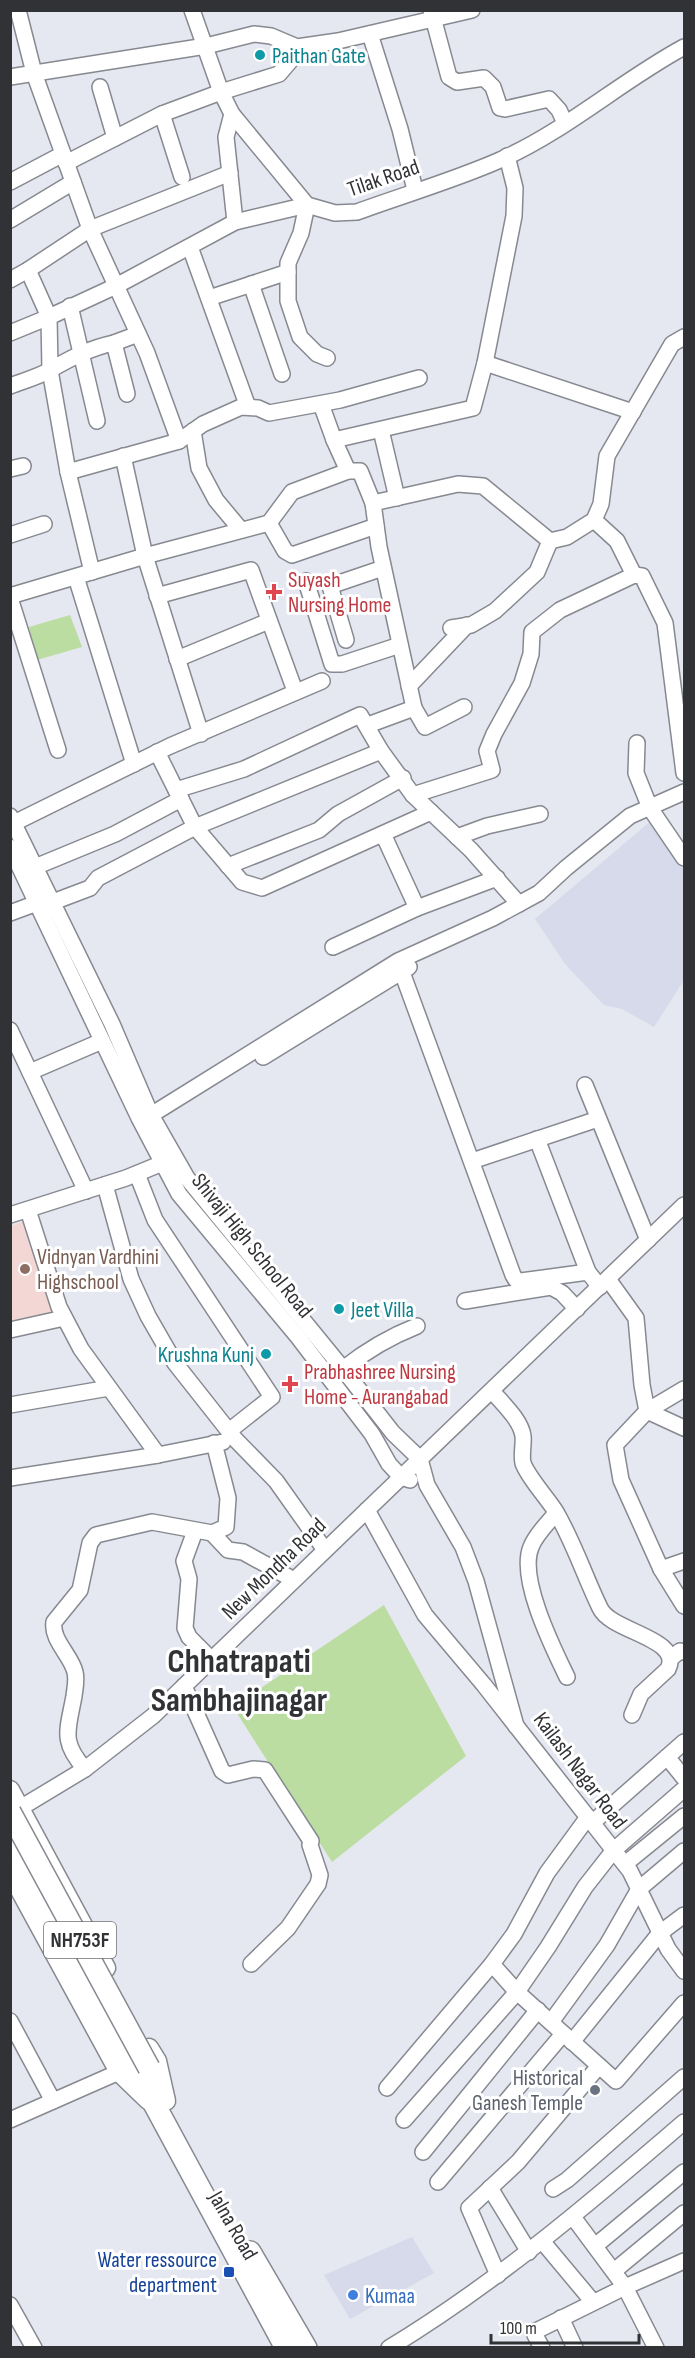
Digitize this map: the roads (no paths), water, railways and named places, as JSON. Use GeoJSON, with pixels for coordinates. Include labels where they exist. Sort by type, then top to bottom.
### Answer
{"type":"FeatureCollection","features":[{"type":"Feature","properties":{"kind":"highway","name":"NH753F"},"geometry":{"type":"LineString","coordinates":[[14,1811],[146,2076]]}},
{"type":"Feature","properties":{"kind":"highway","name":"NH753F"},"geometry":{"type":"LineString","coordinates":[[10,1837],[161,2104]]}},
{"type":"Feature","properties":{"kind":"highway","name":"Jalna Road"},"geometry":{"type":"LineString","coordinates":[[161,2104],[286,2348]]}},
{"type":"Feature","properties":{"kind":"highway","name":"Jalna Road"},"geometry":{"type":"LineString","coordinates":[[161,2104],[306,2348]]}},
{"type":"Feature","properties":{"kind":"main road"},"geometry":{"type":"LineString","coordinates":[[10,1790],[14,1811],[156,2061],[161,2104]]}},
{"type":"Feature","properties":{"kind":"main road"},"geometry":{"type":"LineString","coordinates":[[10,1872],[119,2072],[161,2104]]}},
{"type":"Feature","properties":{"kind":"street"},"geometry":{"type":"LineString","coordinates":[[18,10],[34,73],[90,229],[147,353],[179,441]]}},
{"type":"Feature","properties":{"kind":"street"},"geometry":{"type":"LineString","coordinates":[[192,10],[221,92],[232,114],[307,206]]}},
{"type":"Feature","properties":{"kind":"street"},"geometry":{"type":"LineString","coordinates":[[10,77],[206,46],[262,34],[297,47],[370,34],[432,15],[472,10]]}},
{"type":"Feature","properties":{"kind":"street"},"geometry":{"type":"LineString","coordinates":[[432,15],[449,77],[457,82],[484,78],[493,87],[500,108],[505,109],[549,99],[559,110],[565,123]]}},
{"type":"Feature","properties":{"kind":"street"},"geometry":{"type":"LineString","coordinates":[[370,34],[397,119],[416,190]]}},
{"type":"Feature","properties":{"kind":"street"},"geometry":{"type":"LineString","coordinates":[[10,182],[115,138],[162,114],[279,74],[291,60],[297,47]]}},
{"type":"Feature","properties":{"kind":"street","name":"Tilak Road"},"geometry":{"type":"LineString","coordinates":[[307,206],[335,213],[357,212],[507,156],[565,123],[650,66],[684,47]]}},
{"type":"Feature","properties":{"kind":"street"},"geometry":{"type":"LineString","coordinates":[[100,87],[115,138]]}},
{"type":"Feature","properties":{"kind":"street"},"geometry":{"type":"LineString","coordinates":[[162,114],[182,177]]}},
{"type":"Feature","properties":{"kind":"street"},"geometry":{"type":"LineString","coordinates":[[232,114],[226,137],[235,222]]}},
{"type":"Feature","properties":{"kind":"street"},"geometry":{"type":"LineString","coordinates":[[334,440],[473,408],[485,363],[514,216],[515,188],[507,156]]}},
{"type":"Feature","properties":{"kind":"street"},"geometry":{"type":"LineString","coordinates":[[10,280],[90,229],[230,173]]}},
{"type":"Feature","properties":{"kind":"street"},"geometry":{"type":"LineString","coordinates":[[10,220],[73,182]]}},
{"type":"Feature","properties":{"kind":"street"},"geometry":{"type":"LineString","coordinates":[[10,333],[116,286],[235,222],[307,206]]}},
{"type":"Feature","properties":{"kind":"street"},"geometry":{"type":"LineString","coordinates":[[307,206],[301,233],[288,263],[288,301],[300,337],[317,354],[327,358]]}},
{"type":"Feature","properties":{"kind":"street"},"geometry":{"type":"LineString","coordinates":[[190,247],[248,407]]}},
{"type":"Feature","properties":{"kind":"street"},"geometry":{"type":"LineString","coordinates":[[28,270],[49,317],[50,370],[69,472],[92,572]]}},
{"type":"Feature","properties":{"kind":"street"},"geometry":{"type":"LineString","coordinates":[[208,298],[288,272]]}},
{"type":"Feature","properties":{"kind":"street"},"geometry":{"type":"LineString","coordinates":[[251,284],[282,374]]}},
{"type":"Feature","properties":{"kind":"street"},"geometry":{"type":"LineString","coordinates":[[70,306],[97,421]]}},
{"type":"Feature","properties":{"kind":"street"},"geometry":{"type":"LineString","coordinates":[[10,386],[50,370],[60,362],[82,352],[138,334]]}},
{"type":"Feature","properties":{"kind":"street"},"geometry":{"type":"LineString","coordinates":[[550,541],[567,537],[594,520],[601,504],[607,456],[672,344],[684,337]]}},
{"type":"Feature","properties":{"kind":"street"},"geometry":{"type":"LineString","coordinates":[[114,343],[127,394]]}},
{"type":"Feature","properties":{"kind":"street"},"geometry":{"type":"LineString","coordinates":[[485,363],[636,406]]}},
{"type":"Feature","properties":{"kind":"street"},"geometry":{"type":"LineString","coordinates":[[69,472],[179,441],[193,431],[241,406],[258,408],[269,413],[321,404],[419,378]]}},
{"type":"Feature","properties":{"kind":"street"},"geometry":{"type":"LineString","coordinates":[[321,404],[348,471]]}},
{"type":"Feature","properties":{"kind":"street"},"geometry":{"type":"LineString","coordinates":[[381,430],[397,498]]}},
{"type":"Feature","properties":{"kind":"street"},"geometry":{"type":"LineString","coordinates":[[193,431],[199,468],[216,500],[241,530]]}},
{"type":"Feature","properties":{"kind":"street"},"geometry":{"type":"LineString","coordinates":[[123,456],[145,556],[201,734]]}},
{"type":"Feature","properties":{"kind":"street"},"geometry":{"type":"LineString","coordinates":[[58,750],[10,597],[145,556],[269,523],[292,492],[348,471],[360,471],[374,503],[383,568],[414,708],[425,727],[464,707]]}},
{"type":"Feature","properties":{"kind":"street"},"geometry":{"type":"LineString","coordinates":[[374,503],[458,484],[483,486],[550,541]]}},
{"type":"Feature","properties":{"kind":"street"},"geometry":{"type":"LineString","coordinates":[[594,520],[617,541],[634,575]]}},
{"type":"Feature","properties":{"kind":"street"},"geometry":{"type":"LineString","coordinates":[[269,523],[285,551],[291,555],[376,526]]}},
{"type":"Feature","properties":{"kind":"street"},"geometry":{"type":"LineString","coordinates":[[10,535],[44,524]]}},
{"type":"Feature","properties":{"kind":"street"},"geometry":{"type":"LineString","coordinates":[[410,686],[467,626],[495,611],[537,572],[550,541]]}},
{"type":"Feature","properties":{"kind":"street"},"geometry":{"type":"LineString","coordinates":[[346,640],[330,586],[383,568]]}},
{"type":"Feature","properties":{"kind":"street"},"geometry":{"type":"LineString","coordinates":[[158,596],[251,570],[295,691]]}},
{"type":"Feature","properties":{"kind":"street"},"geometry":{"type":"LineString","coordinates":[[413,795],[492,770],[487,751],[522,683],[531,654],[532,632],[560,610],[634,575],[642,576],[665,623],[684,773]]}},
{"type":"Feature","properties":{"kind":"street"},"geometry":{"type":"LineString","coordinates":[[76,577],[134,764]]}},
{"type":"Feature","properties":{"kind":"street"},"geometry":{"type":"LineString","coordinates":[[306,581],[332,664],[342,664],[400,645]]}},
{"type":"Feature","properties":{"kind":"street"},"geometry":{"type":"LineString","coordinates":[[177,659],[269,621]]}},
{"type":"Feature","properties":{"kind":"street"},"geometry":{"type":"LineString","coordinates":[[451,628],[467,626]]}},
{"type":"Feature","properties":{"kind":"street"},"geometry":{"type":"LineString","coordinates":[[12,821],[158,752],[322,681]]}},
{"type":"Feature","properties":{"kind":"street"},"geometry":{"type":"LineString","coordinates":[[368,725],[414,708]]}},
{"type":"Feature","properties":{"kind":"street"},"geometry":{"type":"LineString","coordinates":[[23,872],[115,834],[179,795],[244,769],[360,715],[368,725],[381,751],[403,778],[413,795],[497,878],[519,904]]}},
{"type":"Feature","properties":{"kind":"street"},"geometry":{"type":"LineString","coordinates":[[637,743],[636,773],[650,808],[684,858]]}},
{"type":"Feature","properties":{"kind":"street"},"geometry":{"type":"LineString","coordinates":[[52,902],[90,888],[98,878],[195,827],[381,751]]}},
{"type":"Feature","properties":{"kind":"street"},"geometry":{"type":"LineString","coordinates":[[158,752],[195,827],[242,882],[262,888],[431,812]]}},
{"type":"Feature","properties":{"kind":"street"},"geometry":{"type":"LineString","coordinates":[[228,866],[319,830],[338,814],[403,778]]}},
{"type":"Feature","properties":{"kind":"street"},"geometry":{"type":"LineString","coordinates":[[148,1123],[400,966],[539,893],[630,816],[684,792]]}},
{"type":"Feature","properties":{"kind":"street"},"geometry":{"type":"LineString","coordinates":[[400,966],[518,915],[542,900],[636,823],[650,808]]}},
{"type":"Feature","properties":{"kind":"street"},"geometry":{"type":"LineString","coordinates":[[457,837],[487,826],[540,814]]}},
{"type":"Feature","properties":{"kind":"street","name":"Shivaji High School Road"},"geometry":{"type":"LineString","coordinates":[[12,821],[23,872],[52,902],[112,1024],[148,1123]]}},
{"type":"Feature","properties":{"kind":"street"},"geometry":{"type":"LineString","coordinates":[[383,834],[417,908]]}},
{"type":"Feature","properties":{"kind":"street","name":"Shivaji High School Road"},"geometry":{"type":"LineString","coordinates":[[10,847],[102,1041],[169,1161],[179,1194],[298,1337],[372,1434],[389,1464],[401,1477]]}},
{"type":"Feature","properties":{"kind":"street"},"geometry":{"type":"LineString","coordinates":[[333,947],[417,908],[497,878]]}},
{"type":"Feature","properties":{"kind":"street"},"geometry":{"type":"LineString","coordinates":[[10,913],[37,903]]}},
{"type":"Feature","properties":{"kind":"street"},"geometry":{"type":"LineString","coordinates":[[400,966],[516,1280],[588,1272]]}},
{"type":"Feature","properties":{"kind":"street"},"geometry":{"type":"LineString","coordinates":[[10,1030],[86,1191]]}},
{"type":"Feature","properties":{"kind":"street"},"geometry":{"type":"LineString","coordinates":[[10,1068],[28,1067],[102,1041]]}},
{"type":"Feature","properties":{"kind":"street"},"geometry":{"type":"LineString","coordinates":[[585,1085],[648,1240]]}},
{"type":"Feature","properties":{"kind":"street"},"geometry":{"type":"LineString","coordinates":[[472,1161],[598,1119]]}},
{"type":"Feature","properties":{"kind":"street"},"geometry":{"type":"LineString","coordinates":[[537,1139],[588,1272],[604,1283],[636,1318],[642,1385],[647,1411]]}},
{"type":"Feature","properties":{"kind":"street"},"geometry":{"type":"LineString","coordinates":[[10,1215],[105,1185],[169,1161]]}},
{"type":"Feature","properties":{"kind":"street","name":"Shivaji High School Road"},"geometry":{"type":"LineString","coordinates":[[169,1161],[187,1178],[393,1433],[420,1459]]}},
{"type":"Feature","properties":{"kind":"street"},"geometry":{"type":"LineString","coordinates":[[10,1478],[158,1455],[214,1443],[232,1435],[272,1397],[155,1220],[137,1174]]}},
{"type":"Feature","properties":{"kind":"street"},"geometry":{"type":"LineString","coordinates":[[105,1185],[131,1279],[148,1316],[175,1363],[232,1435],[276,1481],[325,1550]]}},
{"type":"Feature","properties":{"kind":"street"},"geometry":{"type":"LineString","coordinates":[[427,1485],[420,1459],[684,1205]]}},
{"type":"Feature","properties":{"kind":"street"},"geometry":{"type":"LineString","coordinates":[[28,1210],[64,1318],[81,1349],[158,1455]]}},
{"type":"Feature","properties":{"kind":"street"},"geometry":{"type":"LineString","coordinates":[[465,1301],[551,1287],[562,1293],[577,1309]]}},
{"type":"Feature","properties":{"kind":"street"},"geometry":{"type":"LineString","coordinates":[[10,1330],[64,1318]]}},
{"type":"Feature","properties":{"kind":"street"},"geometry":{"type":"LineString","coordinates":[[343,1369],[369,1348],[389,1336],[417,1326]]}},
{"type":"Feature","properties":{"kind":"street"},"geometry":{"type":"LineString","coordinates":[[10,1405],[109,1388]]}},
{"type":"Feature","properties":{"kind":"street"},"geometry":{"type":"LineString","coordinates":[[684,1389],[647,1411],[615,1445],[621,1479],[661,1569],[684,1606]]}},
{"type":"Feature","properties":{"kind":"street"},"geometry":{"type":"LineString","coordinates":[[492,1391],[520,1428],[523,1437],[523,1463],[556,1513],[601,1612],[615,1624],[662,1645],[669,1653],[678,1655],[668,1669],[638,1699],[632,1715]]}},
{"type":"Feature","properties":{"kind":"street"},"geometry":{"type":"LineString","coordinates":[[647,1411],[684,1428]]}},
{"type":"Feature","properties":{"kind":"street"},"geometry":{"type":"LineString","coordinates":[[85,1769],[74,1756],[67,1739],[76,1682],[75,1672],[55,1633],[54,1626],[57,1617],[80,1590],[93,1538],[102,1533],[152,1522],[212,1533],[226,1527],[228,1498],[214,1443]]}},
{"type":"Feature","properties":{"kind":"street","name":"New Mondha Road"},"geometry":{"type":"LineString","coordinates":[[14,1811],[85,1769],[153,1716],[420,1459]]}},
{"type":"Feature","properties":{"kind":"street"},"geometry":{"type":"LineString","coordinates":[[401,1477],[427,1485]]}},
{"type":"Feature","properties":{"kind":"street","name":"Kailash Nagar Road"},"geometry":{"type":"LineString","coordinates":[[427,1485],[463,1547],[516,1726],[625,1864],[668,1949],[683,1965]]}},
{"type":"Feature","properties":{"kind":"street"},"geometry":{"type":"LineString","coordinates":[[367,1510],[425,1615],[516,1726]]}},
{"type":"Feature","properties":{"kind":"street"},"geometry":{"type":"LineString","coordinates":[[556,1513],[531,1548],[528,1563],[545,1630],[567,1677]]}},
{"type":"Feature","properties":{"kind":"street"},"geometry":{"type":"LineString","coordinates":[[195,1531],[184,1561],[189,1579],[185,1628],[189,1637],[211,1659]]}},
{"type":"Feature","properties":{"kind":"street"},"geometry":{"type":"LineString","coordinates":[[212,1533],[223,1547],[243,1552],[294,1580]]}},
{"type":"Feature","properties":{"kind":"street"},"geometry":{"type":"LineString","coordinates":[[661,1569],[684,1561]]}},
{"type":"Feature","properties":{"kind":"street"},"geometry":{"type":"LineString","coordinates":[[184,1686],[222,1771],[228,1774],[253,1769],[265,1770],[311,1841],[310,1845],[320,1875],[318,1884],[288,1928],[251,1964]]}},
{"type":"Feature","properties":{"kind":"street"},"geometry":{"type":"LineString","coordinates":[[387,2088],[492,1964],[514,1934],[547,1873],[590,1820],[684,1742]]}},
{"type":"Feature","properties":{"kind":"street"},"geometry":{"type":"LineString","coordinates":[[667,1756],[684,1778]]}},
{"type":"Feature","properties":{"kind":"street"},"geometry":{"type":"LineString","coordinates":[[404,2120],[517,1992],[585,1887],[614,1850],[684,1789]]}},
{"type":"Feature","properties":{"kind":"street"},"geometry":{"type":"LineString","coordinates":[[625,1864],[684,1816]]}},
{"type":"Feature","properties":{"kind":"street"},"geometry":{"type":"LineString","coordinates":[[551,2022],[607,1945],[639,1889],[684,1851]]}},
{"type":"Feature","properties":{"kind":"street"},"geometry":{"type":"LineString","coordinates":[[438,2182],[660,1933],[684,1915]]}},
{"type":"Feature","properties":{"kind":"street"},"geometry":{"type":"LineString","coordinates":[[492,1964],[517,1992],[616,2081],[684,2003]]}},
{"type":"Feature","properties":{"kind":"street"},"geometry":{"type":"LineString","coordinates":[[423,2152],[538,2010]]}},
{"type":"Feature","properties":{"kind":"street"},"geometry":{"type":"LineString","coordinates":[[11,2023],[53,2101]]}},
{"type":"Feature","properties":{"kind":"street"},"geometry":{"type":"LineString","coordinates":[[498,2275],[469,2208],[518,2162],[599,2066]]}},
{"type":"Feature","properties":{"kind":"street"},"geometry":{"type":"LineString","coordinates":[[10,2120],[119,2072]]}},
{"type":"Feature","properties":{"kind":"street"},"geometry":{"type":"LineString","coordinates":[[553,2189],[567,2180],[684,2077]]}},
{"type":"Feature","properties":{"kind":"street"},"geometry":{"type":"LineString","coordinates":[[389,2348],[420,2329],[529,2252],[684,2122]]}},
{"type":"Feature","properties":{"kind":"street"},"geometry":{"type":"LineString","coordinates":[[595,2246],[684,2172]]}},
{"type":"Feature","properties":{"kind":"street"},"geometry":{"type":"LineString","coordinates":[[490,2188],[529,2252]]}},
{"type":"Feature","properties":{"kind":"street"},"geometry":{"type":"LineString","coordinates":[[614,2271],[684,2213]]}},
{"type":"Feature","properties":{"kind":"street"},"geometry":{"type":"LineString","coordinates":[[573,2217],[625,2287],[656,2348]]}},
{"type":"Feature","properties":{"kind":"street"},"geometry":{"type":"LineString","coordinates":[[542,2241],[592,2302]]}},
{"type":"Feature","properties":{"kind":"street"},"geometry":{"type":"LineString","coordinates":[[542,2348],[535,2335],[536,2331],[592,2302],[684,2261]]}},
{"type":"Feature","properties":{"kind":"street"},"geometry":{"type":"LineString","coordinates":[[10,2306],[34,2348]]}},
{"type":"Feature","properties":{"kind":"street"},"geometry":{"type":"LineString","coordinates":[[561,2318],[575,2348]]}},
{"type":"Feature","properties":{"kind":"place","name":"Paithan Gate"},"geometry":{"type":"Point","coordinates":[260,55]}},
{"type":"Feature","properties":{"kind":"place","name":"Suyash Nursing Home"},"geometry":{"type":"Point","coordinates":[274,592]}},
{"type":"Feature","properties":{"kind":"place","name":"Vidnyan Vardhini Highschool"},"geometry":{"type":"Point","coordinates":[25,1269]}},
{"type":"Feature","properties":{"kind":"place","name":"Jeet Villa"},"geometry":{"type":"Point","coordinates":[339,1309]}},
{"type":"Feature","properties":{"kind":"place","name":"Krushna Kunj"},"geometry":{"type":"Point","coordinates":[266,1354]}},
{"type":"Feature","properties":{"kind":"place","name":"Prabhashree Nursing Home - Aurangabad"},"geometry":{"type":"Point","coordinates":[290,1384]}},
{"type":"Feature","properties":{"kind":"place","name":"Historical Ganesh Temple"},"geometry":{"type":"Point","coordinates":[595,2090]}},
{"type":"Feature","properties":{"kind":"place","name":"Water ressource department"},"geometry":{"type":"Point","coordinates":[229,2272]}},
{"type":"Feature","properties":{"kind":"place","name":"Kumaa"},"geometry":{"type":"Point","coordinates":[353,2295]}},
{"type":"Feature","properties":{"kind":"district","name":"Chhatrapati Sambhajinagar"},"geometry":{"type":"Point","coordinates":[239,1680]}}]}
